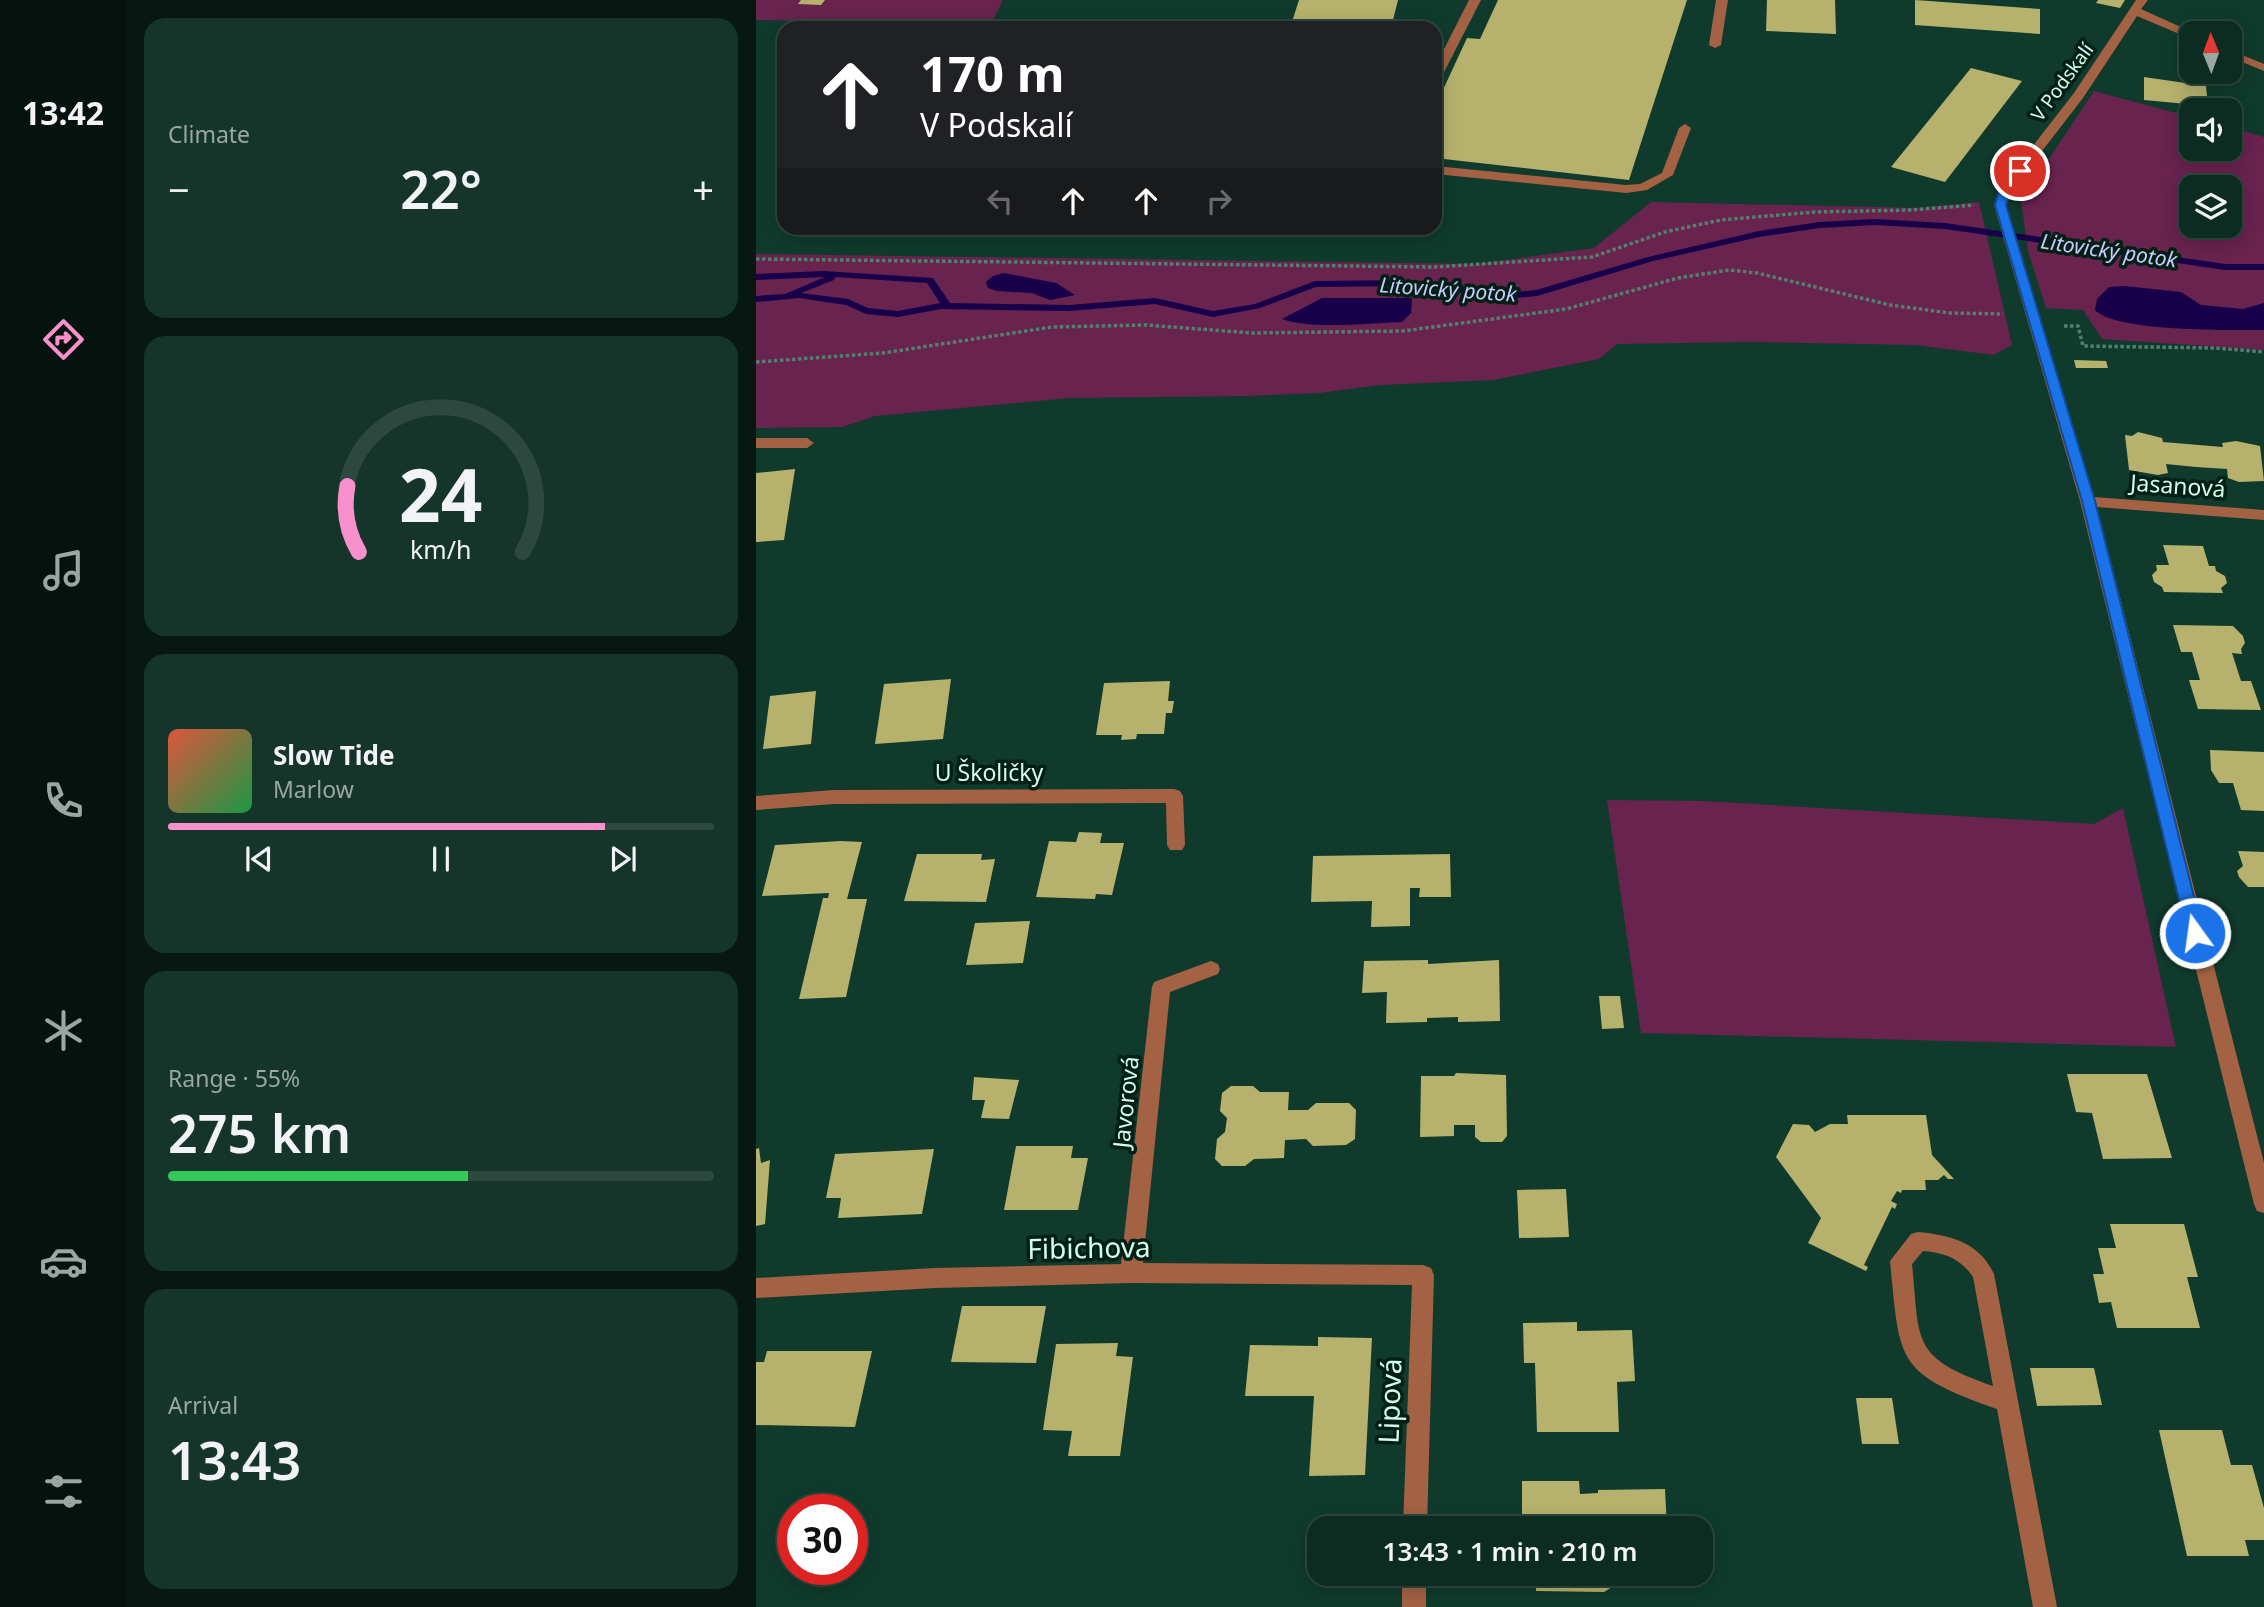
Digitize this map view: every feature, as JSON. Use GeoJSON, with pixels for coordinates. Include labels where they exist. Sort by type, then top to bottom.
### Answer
{"type":"FeatureCollection","features":[{"type":"Feature","properties":{"kind":"street"},"geometry":{"type":"LineString","coordinates":[[1442,64],[1475,0]]}},
{"type":"Feature","properties":{"kind":"street"},"geometry":{"type":"LineString","coordinates":[[1715,45],[1723,0]]}},
{"type":"Feature","properties":{"kind":"street"},"geometry":{"type":"LineString","coordinates":[[2139,6],[2179,29]]}},
{"type":"Feature","properties":{"kind":"street","name":"V Podskalí"},"geometry":{"type":"LineString","coordinates":[[2002,211],[2005,190],[2079,95],[2139,6]]}},
{"type":"Feature","properties":{"kind":"street"},"geometry":{"type":"LineString","coordinates":[[2242,58],[2264,68]]}},
{"type":"Feature","properties":{"kind":"street"},"geometry":{"type":"LineString","coordinates":[[1442,171],[1626,190],[1643,187],[1667,175],[1685,128]]}},
{"type":"Feature","properties":{"kind":"street"},"geometry":{"type":"LineString","coordinates":[[2002,211],[2088,501],[2260,1175],[2264,1204]]}},
{"type":"Feature","properties":{"kind":"street"},"geometry":{"type":"LineString","coordinates":[[756,443],[807,443]]}},
{"type":"Feature","properties":{"kind":"street","name":"Jasanová"},"geometry":{"type":"LineString","coordinates":[[2088,501],[2264,515]]}},
{"type":"Feature","properties":{"kind":"street","name":"U Školičky"},"geometry":{"type":"LineString","coordinates":[[756,803],[834,797],[1174,796],[1176,845]]}},
{"type":"Feature","properties":{"kind":"street","name":"Javorová"},"geometry":{"type":"LineString","coordinates":[[1131,1273],[1161,987],[1210,969]]}},
{"type":"Feature","properties":{"kind":"street"},"geometry":{"type":"LineString","coordinates":[[2006,1401],[1959,1384],[1927,1366],[1911,1345],[1902,1261],[1918,1241],[1948,1244],[1974,1258],[1983,1274],[2045,1607]]}},
{"type":"Feature","properties":{"kind":"street","name":"Fibichova"},"geometry":{"type":"LineString","coordinates":[[756,1288],[935,1278],[1131,1273],[1423,1275]]}},
{"type":"Feature","properties":{"kind":"street","name":"Lipová"},"geometry":{"type":"LineString","coordinates":[[1415,1516],[1423,1275]]}},
{"type":"Feature","properties":{"kind":"street"},"geometry":{"type":"LineString","coordinates":[[1414,1586],[1414,1607]]}},
{"type":"Feature","properties":{"kind":"path"},"geometry":{"type":"LineString","coordinates":[[756,259],[1406,266],[1508,264],[1592,257],[1665,232],[1721,220],[1815,212],[2002,211]]}},
{"type":"Feature","properties":{"kind":"path"},"geometry":{"type":"LineString","coordinates":[[756,362],[883,353],[1052,327],[1146,325],[1252,333],[1403,331],[1566,309],[1678,278],[1729,270],[1757,273],[1890,305],[1950,313],[2015,315]]}},
{"type":"Feature","properties":{"kind":"path"},"geometry":{"type":"LineString","coordinates":[[2056,325],[2078,326],[2083,346],[2216,348],[2264,352]]}},
{"type":"Feature","properties":{"kind":"shaded area"},"geometry":{"type":"Polygon","coordinates":[[[756,0],[1003,0],[992,21],[756,20],[756,0]]]}},
{"type":"Feature","properties":{"kind":"shaded area"},"geometry":{"type":"Polygon","coordinates":[[[2094,91],[2179,114],[2179,161],[2242,161],[2242,131],[2264,137],[2264,350],[2102,339],[2083,310],[2046,308],[2028,251],[2021,201],[2094,91]]]}},
{"type":"Feature","properties":{"kind":"shaded area"},"geometry":{"type":"Polygon","coordinates":[[[1651,202],[1918,208],[1979,202],[2012,345],[1993,355],[1916,345],[1749,342],[1617,344],[1599,359],[1493,380],[1380,385],[1319,393],[1070,398],[875,416],[842,427],[756,428],[756,254],[1476,264],[1594,248],[1651,202]]]}},
{"type":"Feature","properties":{"kind":"shaded area"},"geometry":{"type":"Polygon","coordinates":[[[1004,273],[1056,283],[1075,295],[1050,300],[1032,293],[988,288],[986,282],[993,276],[1004,273]]]}},
{"type":"Feature","properties":{"kind":"shaded area"},"geometry":{"type":"Polygon","coordinates":[[[2109,287],[2181,292],[2201,305],[2243,309],[2264,303],[2264,330],[2149,326],[2107,317],[2095,310],[2097,299],[2109,287]]]}},
{"type":"Feature","properties":{"kind":"shaded area"},"geometry":{"type":"Polygon","coordinates":[[[1322,298],[1412,298],[1411,313],[1402,322],[1324,325],[1282,319],[1322,298]]]}},
{"type":"Feature","properties":{"kind":"shaded area"},"geometry":{"type":"Polygon","coordinates":[[[1607,800],[1703,801],[2094,824],[2123,808],[2176,1047],[1641,1033],[1607,800]]]}},
{"type":"Feature","properties":{"kind":"building"},"geometry":{"type":"Polygon","coordinates":[[[801,0],[825,0],[821,5],[798,4],[801,0]]]}},
{"type":"Feature","properties":{"kind":"building"},"geometry":{"type":"Polygon","coordinates":[[[1299,0],[1398,0],[1393,21],[1292,21],[1299,0]]]}},
{"type":"Feature","properties":{"kind":"building"},"geometry":{"type":"Polygon","coordinates":[[[1498,0],[1687,0],[1629,180],[1442,159],[1442,92],[1467,38],[1480,39],[1498,0]]]}},
{"type":"Feature","properties":{"kind":"building"},"geometry":{"type":"Polygon","coordinates":[[[1767,0],[1835,0],[1836,34],[1766,31],[1767,0]]]}},
{"type":"Feature","properties":{"kind":"building"},"geometry":{"type":"Polygon","coordinates":[[[1915,0],[2040,9],[2040,34],[1915,25],[1915,0]]]}},
{"type":"Feature","properties":{"kind":"building"},"geometry":{"type":"Polygon","coordinates":[[[2098,0],[2125,0],[2120,8],[2096,3],[2098,0]]]}},
{"type":"Feature","properties":{"kind":"building"},"geometry":{"type":"Polygon","coordinates":[[[1971,68],[2022,81],[1945,182],[1891,167],[1971,68]]]}},
{"type":"Feature","properties":{"kind":"building"},"geometry":{"type":"Polygon","coordinates":[[[2144,77],[2206,86],[2207,98],[2179,98],[2179,103],[2144,100],[2144,77]]]}},
{"type":"Feature","properties":{"kind":"building"},"geometry":{"type":"Polygon","coordinates":[[[2074,360],[2106,361],[2108,368],[2076,368],[2074,360]]]}},
{"type":"Feature","properties":{"kind":"building"},"geometry":{"type":"Polygon","coordinates":[[[2138,432],[2162,438],[2163,442],[2223,447],[2222,443],[2236,441],[2260,446],[2264,481],[2239,482],[2228,478],[2227,469],[2166,464],[2168,473],[2158,475],[2129,470],[2125,435],[2132,436],[2138,432]]]}},
{"type":"Feature","properties":{"kind":"building"},"geometry":{"type":"Polygon","coordinates":[[[795,469],[784,540],[756,542],[756,473],[795,469]]]}},
{"type":"Feature","properties":{"kind":"building"},"geometry":{"type":"Polygon","coordinates":[[[2163,545],[2203,546],[2209,566],[2215,566],[2216,571],[2225,576],[2227,583],[2221,588],[2223,593],[2164,592],[2162,587],[2154,582],[2152,575],[2157,570],[2156,565],[2169,565],[2163,545]]]}},
{"type":"Feature","properties":{"kind":"building"},"geometry":{"type":"Polygon","coordinates":[[[2173,625],[2233,626],[2243,636],[2245,643],[2241,649],[2242,654],[2232,653],[2241,681],[2251,681],[2261,710],[2198,709],[2189,680],[2200,680],[2192,652],[2181,652],[2173,625]]]}},
{"type":"Feature","properties":{"kind":"building"},"geometry":{"type":"Polygon","coordinates":[[[951,679],[943,739],[875,744],[884,684],[951,679]]]}},
{"type":"Feature","properties":{"kind":"building"},"geometry":{"type":"Polygon","coordinates":[[[1170,681],[1168,701],[1174,701],[1172,713],[1166,713],[1164,734],[1137,734],[1136,739],[1121,740],[1122,735],[1096,735],[1104,683],[1170,681]]]}},
{"type":"Feature","properties":{"kind":"building"},"geometry":{"type":"Polygon","coordinates":[[[816,691],[811,744],[763,749],[770,696],[816,691]]]}},
{"type":"Feature","properties":{"kind":"building"},"geometry":{"type":"Polygon","coordinates":[[[2210,750],[2264,752],[2264,811],[2241,810],[2233,783],[2219,783],[2211,770],[2210,750]]]}},
{"type":"Feature","properties":{"kind":"building"},"geometry":{"type":"Polygon","coordinates":[[[1079,832],[1102,833],[1100,843],[1124,843],[1112,895],[1096,894],[1095,899],[1036,897],[1049,841],[1076,842],[1079,832]]]}},
{"type":"Feature","properties":{"kind":"building"},"geometry":{"type":"Polygon","coordinates":[[[862,842],[847,899],[867,899],[846,997],[799,999],[823,898],[828,898],[829,893],[762,896],[775,845],[862,842]]]}},
{"type":"Feature","properties":{"kind":"building"},"geometry":{"type":"Polygon","coordinates":[[[2238,851],[2264,852],[2264,887],[2248,887],[2239,877],[2237,871],[2243,866],[2238,851]]]}},
{"type":"Feature","properties":{"kind":"building"},"geometry":{"type":"Polygon","coordinates":[[[917,854],[982,854],[981,860],[995,859],[986,902],[904,901],[917,854]]]}},
{"type":"Feature","properties":{"kind":"building"},"geometry":{"type":"Polygon","coordinates":[[[1450,854],[1451,897],[1419,897],[1420,888],[1410,888],[1410,926],[1371,927],[1372,901],[1311,902],[1313,856],[1450,854]]]}},
{"type":"Feature","properties":{"kind":"building"},"geometry":{"type":"Polygon","coordinates":[[[1030,921],[1023,963],[966,965],[975,923],[1030,921]]]}},
{"type":"Feature","properties":{"kind":"building"},"geometry":{"type":"Polygon","coordinates":[[[1428,960],[1428,964],[1499,960],[1500,1021],[1458,1022],[1458,1017],[1427,1018],[1427,1022],[1386,1023],[1387,992],[1362,993],[1364,961],[1428,960]]]}},
{"type":"Feature","properties":{"kind":"building"},"geometry":{"type":"Polygon","coordinates":[[[1599,996],[1620,996],[1624,1028],[1602,1029],[1599,996]]]}},
{"type":"Feature","properties":{"kind":"building"},"geometry":{"type":"Polygon","coordinates":[[[1456,1073],[1506,1075],[1507,1136],[1502,1142],[1481,1142],[1475,1137],[1475,1125],[1454,1125],[1454,1136],[1420,1137],[1421,1076],[1454,1076],[1456,1073]]]}},
{"type":"Feature","properties":{"kind":"building"},"geometry":{"type":"Polygon","coordinates":[[[2067,1074],[2147,1074],[2172,1158],[2103,1159],[2092,1113],[2076,1112],[2067,1074]]]}},
{"type":"Feature","properties":{"kind":"building"},"geometry":{"type":"Polygon","coordinates":[[[974,1077],[1019,1080],[1009,1119],[981,1118],[985,1100],[972,1100],[974,1077]]]}},
{"type":"Feature","properties":{"kind":"building"},"geometry":{"type":"Polygon","coordinates":[[[1231,1086],[1253,1086],[1260,1092],[1289,1092],[1288,1110],[1308,1110],[1316,1103],[1349,1103],[1356,1110],[1355,1139],[1346,1145],[1313,1146],[1306,1139],[1285,1140],[1284,1158],[1254,1159],[1245,1166],[1222,1166],[1215,1159],[1217,1139],[1225,1132],[1227,1118],[1220,1111],[1222,1093],[1231,1086]]]}},
{"type":"Feature","properties":{"kind":"building"},"geometry":{"type":"Polygon","coordinates":[[[1847,1115],[1926,1115],[1932,1155],[1954,1179],[1948,1179],[1944,1175],[1938,1180],[1925,1180],[1926,1190],[1902,1190],[1901,1193],[1897,1191],[1891,1201],[1897,1204],[1895,1209],[1892,1207],[1864,1265],[1868,1267],[1866,1271],[1808,1243],[1821,1218],[1776,1157],[1793,1124],[1809,1125],[1815,1132],[1830,1124],[1848,1124],[1847,1115]]]}},
{"type":"Feature","properties":{"kind":"building"},"geometry":{"type":"Polygon","coordinates":[[[1016,1146],[1073,1146],[1071,1158],[1088,1158],[1078,1210],[1004,1210],[1016,1146]]]}},
{"type":"Feature","properties":{"kind":"building"},"geometry":{"type":"Polygon","coordinates":[[[759,1148],[761,1163],[770,1160],[765,1224],[756,1226],[756,1149],[759,1148]]]}},
{"type":"Feature","properties":{"kind":"building"},"geometry":{"type":"Polygon","coordinates":[[[934,1149],[922,1214],[838,1218],[841,1198],[826,1198],[835,1154],[934,1149]]]}},
{"type":"Feature","properties":{"kind":"building"},"geometry":{"type":"Polygon","coordinates":[[[1566,1189],[1569,1237],[1519,1238],[1517,1190],[1566,1189]]]}},
{"type":"Feature","properties":{"kind":"building"},"geometry":{"type":"Polygon","coordinates":[[[2110,1224],[2184,1224],[2198,1277],[2187,1277],[2200,1328],[2117,1328],[2111,1302],[2099,1303],[2093,1274],[2104,1274],[2098,1248],[2116,1248],[2110,1224]]]}},
{"type":"Feature","properties":{"kind":"building"},"geometry":{"type":"Polygon","coordinates":[[[962,1306],[1046,1306],[1036,1363],[951,1362],[962,1306]]]}},
{"type":"Feature","properties":{"kind":"building"},"geometry":{"type":"Polygon","coordinates":[[[1577,1322],[1577,1331],[1632,1330],[1635,1381],[1617,1382],[1619,1432],[1537,1432],[1535,1363],[1524,1363],[1523,1323],[1577,1322]]]}},
{"type":"Feature","properties":{"kind":"building"},"geometry":{"type":"Polygon","coordinates":[[[1318,1337],[1372,1338],[1365,1475],[1309,1476],[1314,1396],[1245,1396],[1250,1345],[1318,1346],[1318,1337]]]}},
{"type":"Feature","properties":{"kind":"building"},"geometry":{"type":"Polygon","coordinates":[[[1118,1343],[1116,1356],[1133,1357],[1120,1456],[1068,1456],[1072,1431],[1043,1430],[1056,1344],[1118,1343]]]}},
{"type":"Feature","properties":{"kind":"building"},"geometry":{"type":"Polygon","coordinates":[[[767,1351],[872,1351],[855,1427],[756,1425],[756,1362],[764,1362],[767,1351]]]}},
{"type":"Feature","properties":{"kind":"building"},"geometry":{"type":"Polygon","coordinates":[[[2030,1368],[2094,1368],[2102,1405],[2037,1406],[2030,1368]]]}},
{"type":"Feature","properties":{"kind":"building"},"geometry":{"type":"Polygon","coordinates":[[[1856,1398],[1892,1398],[1899,1444],[1862,1444],[1856,1398]]]}},
{"type":"Feature","properties":{"kind":"building"},"geometry":{"type":"Polygon","coordinates":[[[2159,1430],[2222,1430],[2231,1465],[2252,1465],[2264,1508],[2264,1540],[2245,1540],[2249,1556],[2187,1556],[2159,1430]]]}},
{"type":"Feature","properties":{"kind":"building"},"geometry":{"type":"Polygon","coordinates":[[[1522,1481],[1579,1481],[1580,1494],[1598,1493],[1598,1490],[1665,1489],[1666,1516],[1522,1516],[1522,1481]]]}},
{"type":"Feature","properties":{"kind":"building"},"geometry":{"type":"Polygon","coordinates":[[[1536,1586],[1614,1586],[1604,1592],[1536,1591],[1536,1586]]]}},
{"type":"Feature","properties":{"kind":"waterway","name":"Litovický potok"},"geometry":{"type":"LineString","coordinates":[[756,299],[799,295],[848,302],[866,311],[898,314],[941,306],[1069,308],[1155,301],[1213,314],[1257,306],[1315,284],[1411,283],[1504,296],[1537,293],[1651,259],[1759,234],[1819,225],[1875,222],[1945,226],[2225,267],[2264,267]]}},
{"type":"Feature","properties":{"kind":"waterway"},"geometry":{"type":"LineString","coordinates":[[756,277],[823,274],[930,280],[947,306]]}},
{"type":"Feature","properties":{"kind":"waterway"},"geometry":{"type":"LineString","coordinates":[[789,294],[831,278]]}},
{"type":"Feature","properties":{"kind":"route"},"geometry":{"type":"LineString","coordinates":[[2020,171],[2005,190],[2000,205],[2088,501],[2195,933]]}}]}
